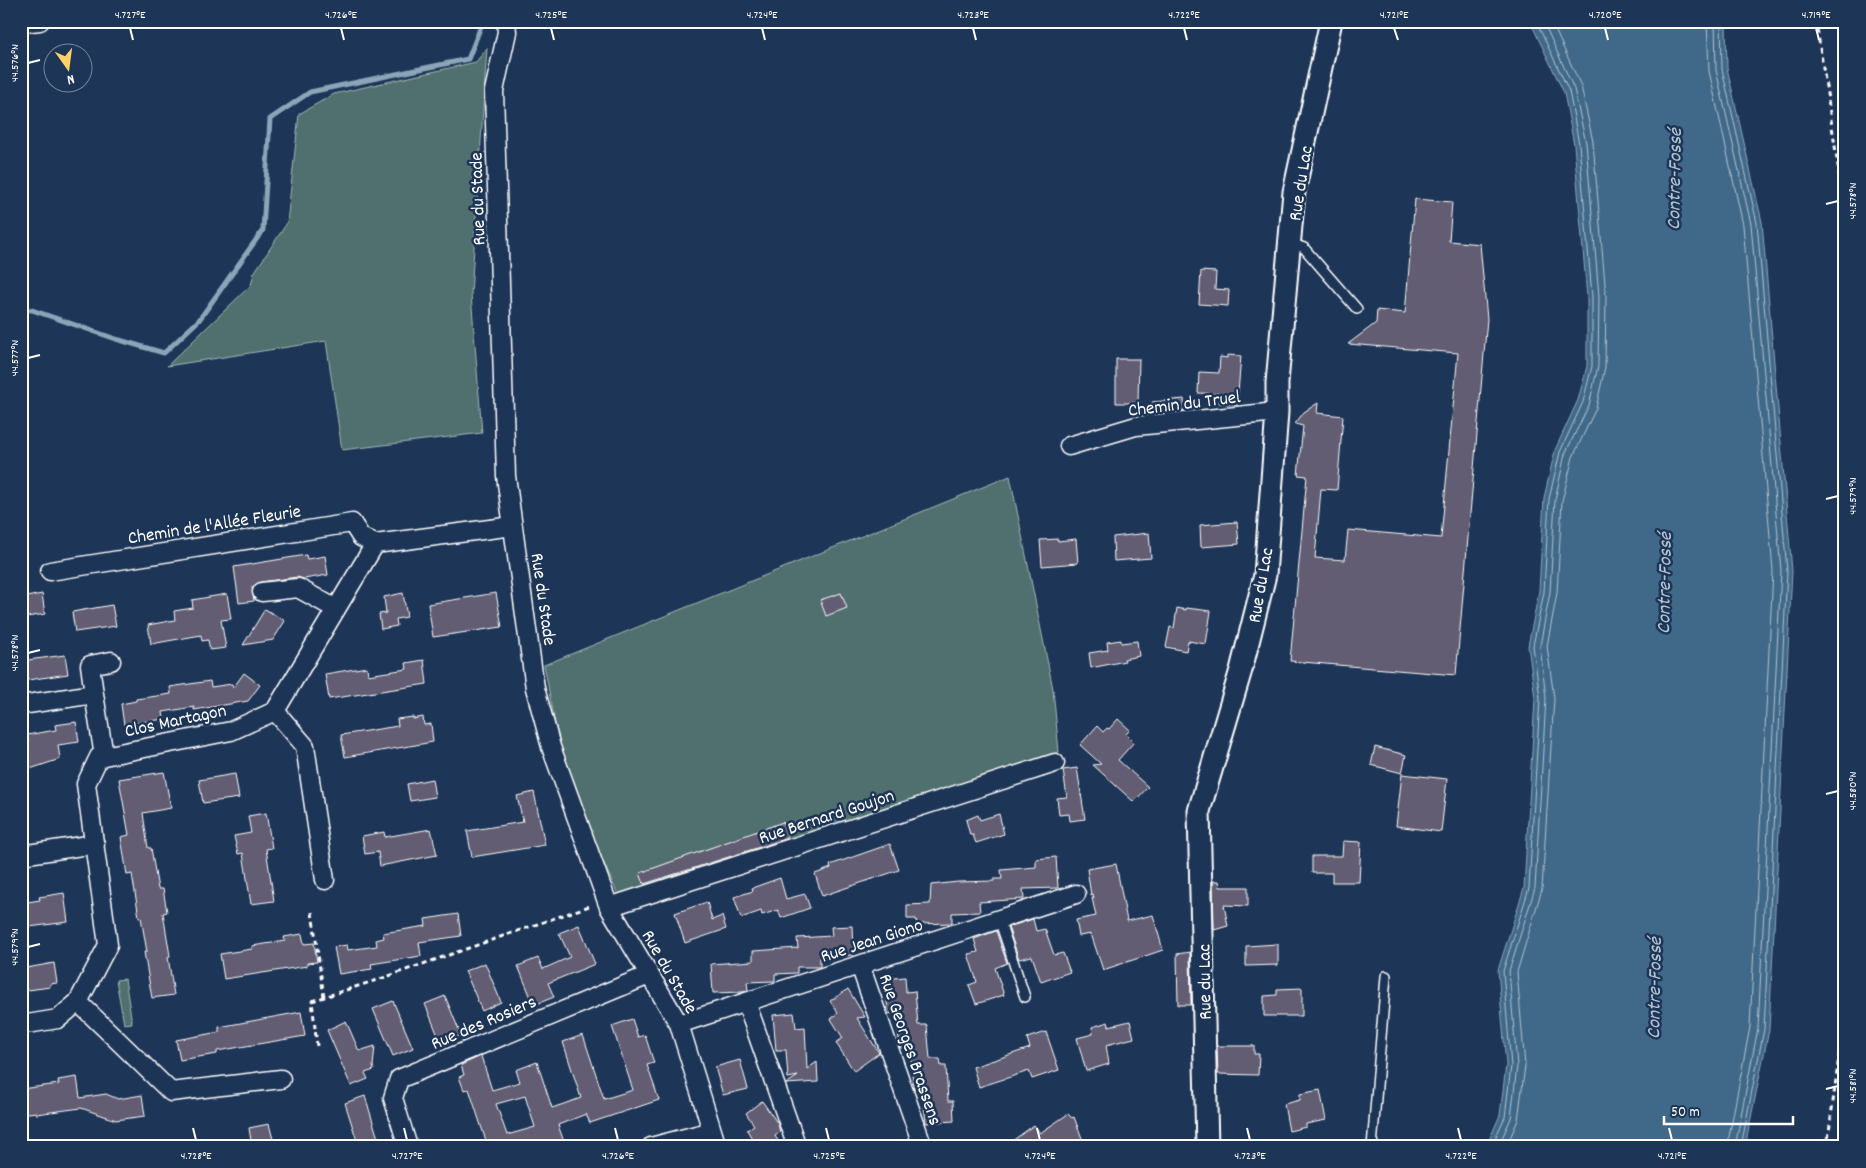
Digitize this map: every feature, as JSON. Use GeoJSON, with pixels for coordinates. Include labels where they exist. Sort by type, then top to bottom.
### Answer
{"type":"FeatureCollection","features":[{"type":"Feature","properties":{"kind":"street"},"geometry":{"type":"LineString","coordinates":[[21,23],[40,21]]}},
{"type":"Feature","properties":{"kind":"street","name":"Rue du Stade"},"geometry":{"type":"LineString","coordinates":[[506,21],[506,32],[494,91],[506,476],[536,688],[552,747],[608,903],[648,976],[679,1024],[715,1139]]}},
{"type":"Feature","properties":{"kind":"street","name":"Rue du Lac"},"geometry":{"type":"LineString","coordinates":[[1207,1147],[1199,811],[1241,670],[1265,575],[1277,412],[1277,383],[1294,192],[1331,21]]}},
{"type":"Feature","properties":{"kind":"street","name":"Chemin du Truel"},"geometry":{"type":"LineString","coordinates":[[1069,446],[1136,426],[1277,412]]}},
{"type":"Feature","properties":{"kind":"street","name":"Chemin de l'Allée Fleurie"},"geometry":{"type":"LineString","coordinates":[[50,571],[352,523],[361,537],[375,544]]}},
{"type":"Feature","properties":{"kind":"street"},"geometry":{"type":"LineString","coordinates":[[325,880],[305,746],[275,711],[375,544],[513,526]]}},
{"type":"Feature","properties":{"kind":"street"},"geometry":{"type":"LineString","coordinates":[[262,592],[298,588],[336,609]]}},
{"type":"Feature","properties":{"kind":"street"},"geometry":{"type":"LineString","coordinates":[[104,756],[90,665],[111,661]]}},
{"type":"Feature","properties":{"kind":"street"},"geometry":{"type":"LineString","coordinates":[[21,705],[94,694]]}},
{"type":"Feature","properties":{"kind":"street","name":"Clos Martagon"},"geometry":{"type":"LineString","coordinates":[[21,1025],[58,1020],[78,1002],[108,945],[86,784],[99,757],[231,731],[275,711]]}},
{"type":"Feature","properties":{"kind":"street","name":"Rue Bernard Goujon"},"geometry":{"type":"LineString","coordinates":[[608,903],[1055,763]]}},
{"type":"Feature","properties":{"kind":"street"},"geometry":{"type":"LineString","coordinates":[[21,855],[95,844]]}},
{"type":"Feature","properties":{"kind":"street","name":"Rue Jean Giono"},"geometry":{"type":"LineString","coordinates":[[679,1024],[1076,894]]}},
{"type":"Feature","properties":{"kind":"street","name":"Rue Georges Brassens"},"geometry":{"type":"LineString","coordinates":[[860,964],[923,1147]]}},
{"type":"Feature","properties":{"kind":"street","name":"Rue des Rosiers"},"geometry":{"type":"LineString","coordinates":[[408,1147],[393,1098],[399,1079],[648,976]]}},
{"type":"Feature","properties":{"kind":"street"},"geometry":{"type":"LineString","coordinates":[[78,1002],[171,1092],[281,1079]]}},
{"type":"Feature","properties":{"kind":"street"},"geometry":{"type":"LineString","coordinates":[[746,1002],[797,1147]]}},
{"type":"Feature","properties":{"kind":"street"},"geometry":{"type":"LineString","coordinates":[[651,1147],[715,1139]]}},
{"type":"Feature","properties":{"kind":"lane"},"geometry":{"type":"LineString","coordinates":[[1290,243],[1304,248],[1357,309]]}},
{"type":"Feature","properties":{"kind":"lane"},"geometry":{"type":"LineString","coordinates":[[999,919],[1026,997]]}},
{"type":"Feature","properties":{"kind":"lane"},"geometry":{"type":"LineString","coordinates":[[1372,1147],[1386,976]]}},
{"type":"Feature","properties":{"kind":"path"},"geometry":{"type":"LineString","coordinates":[[1816,21],[1845,212]]}},
{"type":"Feature","properties":{"kind":"path"},"geometry":{"type":"LineString","coordinates":[[317,1046],[312,1001],[608,903]]}},
{"type":"Feature","properties":{"kind":"path"},"geometry":{"type":"LineString","coordinates":[[312,912],[324,997]]}},
{"type":"Feature","properties":{"kind":"path"},"geometry":{"type":"LineString","coordinates":[[1826,1147],[1845,1011]]}},
{"type":"Feature","properties":{"kind":"green space"},"geometry":{"type":"Polygon","coordinates":[[[487,48],[471,294],[482,433],[342,450],[326,341],[167,366],[251,285],[254,273],[287,223],[299,114],[334,94],[476,62],[487,48]]]}},
{"type":"Feature","properties":{"kind":"green space"},"geometry":{"type":"Polygon","coordinates":[[[1010,476],[1053,689],[1059,752],[625,909],[596,846],[571,780],[556,727],[544,665],[1010,476]]]}},
{"type":"Feature","properties":{"kind":"green space"},"geometry":{"type":"Polygon","coordinates":[[[125,979],[132,1023],[124,1024],[116,980],[125,979]]]}},
{"type":"Feature","properties":{"kind":"water","name":"Contre-Fossé"},"geometry":{"type":"Polygon","coordinates":[[[1530,21],[1726,21],[1727,68],[1762,222],[1792,571],[1769,1030],[1745,1147],[1486,1147],[1500,1115],[1506,1065],[1498,970],[1524,888],[1535,698],[1528,646],[1539,591],[1544,498],[1555,450],[1578,400],[1587,366],[1587,297],[1574,145],[1564,93],[1530,21]]]}},
{"type":"Feature","properties":{"kind":"building"},"geometry":{"type":"Polygon","coordinates":[[[1415,199],[1452,202],[1449,241],[1480,244],[1487,319],[1456,675],[1290,661],[1307,476],[1298,475],[1303,426],[1295,424],[1304,412],[1318,403],[1317,413],[1343,416],[1337,490],[1321,489],[1315,558],[1345,560],[1348,530],[1441,538],[1458,353],[1348,344],[1376,323],[1377,310],[1405,313],[1415,199]]]}},
{"type":"Feature","properties":{"kind":"building"},"geometry":{"type":"Polygon","coordinates":[[[1201,271],[1216,272],[1215,289],[1229,290],[1228,306],[1199,304],[1201,271]]]}},
{"type":"Feature","properties":{"kind":"building"},"geometry":{"type":"Polygon","coordinates":[[[1227,355],[1241,356],[1237,405],[1219,403],[1220,394],[1198,393],[1199,372],[1219,373],[1220,357],[1227,358],[1227,355]]]}},
{"type":"Feature","properties":{"kind":"building"},"geometry":{"type":"Polygon","coordinates":[[[1116,359],[1139,359],[1138,403],[1116,403],[1116,359]]]}},
{"type":"Feature","properties":{"kind":"building"},"geometry":{"type":"Polygon","coordinates":[[[1184,399],[1185,410],[1153,414],[1152,402],[1184,399]]]}},
{"type":"Feature","properties":{"kind":"building"},"geometry":{"type":"Polygon","coordinates":[[[1237,522],[1239,544],[1201,547],[1200,525],[1237,522]]]}},
{"type":"Feature","properties":{"kind":"building"},"geometry":{"type":"Polygon","coordinates":[[[1149,533],[1151,558],[1114,561],[1113,537],[1149,533]]]}},
{"type":"Feature","properties":{"kind":"building"},"geometry":{"type":"Polygon","coordinates":[[[1058,539],[1058,541],[1076,539],[1078,563],[1042,566],[1040,540],[1058,539]]]}},
{"type":"Feature","properties":{"kind":"building"},"geometry":{"type":"Polygon","coordinates":[[[306,555],[307,559],[325,556],[328,575],[304,579],[297,577],[260,582],[252,587],[254,601],[239,603],[234,567],[306,555]]]}},
{"type":"Feature","properties":{"kind":"building"},"geometry":{"type":"Polygon","coordinates":[[[403,593],[407,617],[396,619],[397,626],[381,629],[379,614],[386,613],[384,597],[403,593]]]}},
{"type":"Feature","properties":{"kind":"building"},"geometry":{"type":"Polygon","coordinates":[[[496,593],[502,627],[433,637],[428,604],[496,593]]]}},
{"type":"Feature","properties":{"kind":"building"},"geometry":{"type":"Polygon","coordinates":[[[841,593],[847,608],[826,616],[820,600],[841,593]]]}},
{"type":"Feature","properties":{"kind":"building"},"geometry":{"type":"Polygon","coordinates":[[[42,594],[45,614],[21,618],[21,598],[42,594]]]}},
{"type":"Feature","properties":{"kind":"building"},"geometry":{"type":"Polygon","coordinates":[[[227,594],[231,619],[221,620],[226,648],[210,650],[208,640],[202,641],[201,635],[151,644],[148,625],[175,620],[174,611],[193,608],[192,600],[227,594]]]}},
{"type":"Feature","properties":{"kind":"building"},"geometry":{"type":"Polygon","coordinates":[[[112,605],[116,626],[75,632],[72,612],[112,605]]]}},
{"type":"Feature","properties":{"kind":"building"},"geometry":{"type":"Polygon","coordinates":[[[1177,608],[1211,611],[1206,644],[1188,641],[1186,651],[1166,647],[1170,627],[1174,628],[1177,608]]]}},
{"type":"Feature","properties":{"kind":"building"},"geometry":{"type":"Polygon","coordinates":[[[265,609],[285,621],[273,640],[243,645],[265,609]]]}},
{"type":"Feature","properties":{"kind":"building"},"geometry":{"type":"Polygon","coordinates":[[[1121,640],[1121,643],[1137,641],[1139,656],[1091,668],[1089,653],[1108,650],[1107,642],[1121,640]]]}},
{"type":"Feature","properties":{"kind":"building"},"geometry":{"type":"Polygon","coordinates":[[[65,655],[68,674],[21,681],[21,661],[65,655]]]}},
{"type":"Feature","properties":{"kind":"building"},"geometry":{"type":"Polygon","coordinates":[[[424,660],[427,684],[329,699],[325,674],[367,667],[368,675],[407,669],[406,663],[424,660]]]}},
{"type":"Feature","properties":{"kind":"building"},"geometry":{"type":"Polygon","coordinates":[[[244,673],[260,685],[248,701],[194,710],[194,707],[163,712],[164,719],[124,725],[121,704],[136,701],[136,699],[171,694],[170,687],[210,681],[211,687],[232,684],[233,688],[244,673]]]}},
{"type":"Feature","properties":{"kind":"building"},"geometry":{"type":"Polygon","coordinates":[[[413,717],[413,719],[423,717],[424,725],[431,724],[433,742],[345,757],[341,735],[398,726],[397,719],[413,717]]]}},
{"type":"Feature","properties":{"kind":"building"},"geometry":{"type":"Polygon","coordinates":[[[1118,719],[1130,730],[1126,734],[1134,742],[1118,760],[1148,787],[1134,802],[1093,765],[1101,764],[1080,745],[1097,726],[1103,732],[1107,728],[1109,729],[1118,719]]]}},
{"type":"Feature","properties":{"kind":"building"},"geometry":{"type":"Polygon","coordinates":[[[76,722],[79,742],[58,745],[60,759],[21,772],[21,747],[29,746],[27,735],[56,730],[55,725],[76,722]]]}},
{"type":"Feature","properties":{"kind":"building"},"geometry":{"type":"Polygon","coordinates":[[[1375,747],[1406,755],[1402,773],[1371,765],[1375,747]]]}},
{"type":"Feature","properties":{"kind":"building"},"geometry":{"type":"Polygon","coordinates":[[[1077,768],[1085,819],[1070,821],[1069,814],[1059,815],[1057,798],[1067,797],[1063,770],[1077,768]]]}},
{"type":"Feature","properties":{"kind":"building"},"geometry":{"type":"Polygon","coordinates":[[[164,772],[171,808],[143,813],[148,848],[151,848],[158,889],[163,889],[167,912],[163,913],[174,995],[152,998],[144,952],[147,952],[141,917],[139,917],[132,874],[127,875],[121,837],[129,835],[119,779],[164,772]]]}},
{"type":"Feature","properties":{"kind":"building"},"geometry":{"type":"Polygon","coordinates":[[[235,774],[239,798],[203,803],[199,780],[235,774]]]}},
{"type":"Feature","properties":{"kind":"building"},"geometry":{"type":"Polygon","coordinates":[[[1402,774],[1447,779],[1441,832],[1396,826],[1402,774]]]}},
{"type":"Feature","properties":{"kind":"building"},"geometry":{"type":"Polygon","coordinates":[[[432,779],[435,797],[410,801],[407,784],[432,779]]]}},
{"type":"Feature","properties":{"kind":"building"},"geometry":{"type":"Polygon","coordinates":[[[534,792],[545,845],[472,857],[467,831],[523,822],[517,796],[534,792]]]}},
{"type":"Feature","properties":{"kind":"building"},"geometry":{"type":"Polygon","coordinates":[[[266,813],[272,848],[266,849],[274,901],[251,904],[243,853],[238,854],[234,836],[251,833],[248,816],[266,813]]]}},
{"type":"Feature","properties":{"kind":"building"},"geometry":{"type":"Polygon","coordinates":[[[999,814],[1004,834],[976,843],[973,835],[970,835],[966,820],[978,815],[980,820],[999,814]]]}},
{"type":"Feature","properties":{"kind":"building"},"geometry":{"type":"Polygon","coordinates":[[[783,822],[788,838],[644,884],[640,873],[783,822]]]}},
{"type":"Feature","properties":{"kind":"building"},"geometry":{"type":"Polygon","coordinates":[[[431,829],[437,855],[380,866],[378,852],[365,854],[362,836],[384,832],[385,837],[431,829]]]}},
{"type":"Feature","properties":{"kind":"building"},"geometry":{"type":"Polygon","coordinates":[[[1343,841],[1361,842],[1359,882],[1332,882],[1332,873],[1312,873],[1312,856],[1342,856],[1343,841]]]}},
{"type":"Feature","properties":{"kind":"building"},"geometry":{"type":"Polygon","coordinates":[[[890,844],[899,870],[822,896],[815,874],[831,868],[830,865],[890,844]]]}},
{"type":"Feature","properties":{"kind":"building"},"geometry":{"type":"Polygon","coordinates":[[[1056,857],[1058,888],[1023,889],[1024,899],[979,902],[980,912],[952,913],[952,923],[917,924],[916,919],[907,919],[907,905],[930,904],[931,885],[994,881],[994,879],[1002,879],[1001,870],[1036,867],[1036,859],[1056,857]]]}},
{"type":"Feature","properties":{"kind":"building"},"geometry":{"type":"Polygon","coordinates":[[[1116,864],[1127,921],[1153,915],[1163,950],[1103,970],[1091,934],[1079,936],[1076,920],[1096,916],[1087,869],[1116,864]]]}},
{"type":"Feature","properties":{"kind":"building"},"geometry":{"type":"Polygon","coordinates":[[[780,878],[786,899],[805,894],[810,908],[781,918],[778,910],[762,915],[761,911],[741,918],[734,897],[753,891],[752,888],[780,878]]]}},
{"type":"Feature","properties":{"kind":"building"},"geometry":{"type":"Polygon","coordinates":[[[1213,881],[1219,881],[1220,887],[1248,887],[1248,906],[1224,905],[1228,926],[1214,930],[1213,881]]]}},
{"type":"Feature","properties":{"kind":"building"},"geometry":{"type":"Polygon","coordinates":[[[64,893],[68,922],[21,928],[21,903],[40,900],[39,897],[64,893]]]}},
{"type":"Feature","properties":{"kind":"building"},"geometry":{"type":"Polygon","coordinates":[[[707,902],[712,920],[722,916],[726,929],[685,943],[675,913],[707,902]]]}},
{"type":"Feature","properties":{"kind":"building"},"geometry":{"type":"Polygon","coordinates":[[[458,914],[461,936],[419,942],[421,956],[371,964],[372,969],[339,974],[334,947],[347,945],[348,950],[377,946],[376,940],[384,938],[383,933],[426,926],[425,919],[458,914]]]}},
{"type":"Feature","properties":{"kind":"building"},"geometry":{"type":"Polygon","coordinates":[[[1033,919],[1036,931],[1045,929],[1054,955],[1063,953],[1070,972],[1041,982],[1032,956],[1019,959],[1008,927],[1033,919]]]}},
{"type":"Feature","properties":{"kind":"building"},"geometry":{"type":"Polygon","coordinates":[[[579,925],[595,964],[548,983],[554,997],[534,1005],[518,966],[538,958],[543,969],[570,957],[559,933],[579,925]]]}},
{"type":"Feature","properties":{"kind":"building"},"geometry":{"type":"Polygon","coordinates":[[[852,926],[853,955],[820,958],[820,967],[797,967],[797,973],[775,974],[775,981],[747,982],[748,990],[743,992],[713,993],[711,964],[753,961],[753,951],[798,948],[797,938],[832,936],[831,927],[852,926]]]}},
{"type":"Feature","properties":{"kind":"building"},"geometry":{"type":"Polygon","coordinates":[[[996,931],[1007,963],[995,968],[1004,995],[976,1004],[969,985],[977,982],[968,954],[978,952],[974,939],[996,931]]]}},
{"type":"Feature","properties":{"kind":"building"},"geometry":{"type":"Polygon","coordinates":[[[302,934],[304,944],[314,943],[317,962],[307,963],[307,966],[224,979],[220,954],[252,949],[252,946],[285,941],[284,937],[302,934]]]}},
{"type":"Feature","properties":{"kind":"building"},"geometry":{"type":"Polygon","coordinates":[[[1278,944],[1278,965],[1246,966],[1246,946],[1278,944]]]}},
{"type":"Feature","properties":{"kind":"building"},"geometry":{"type":"Polygon","coordinates":[[[1190,952],[1191,1005],[1178,1005],[1177,954],[1190,952]]]}},
{"type":"Feature","properties":{"kind":"building"},"geometry":{"type":"Polygon","coordinates":[[[54,963],[57,983],[50,984],[50,987],[21,991],[21,969],[54,963]]]}},
{"type":"Feature","properties":{"kind":"building"},"geometry":{"type":"Polygon","coordinates":[[[485,963],[501,1002],[482,1011],[465,971],[485,963]]]}},
{"type":"Feature","properties":{"kind":"building"},"geometry":{"type":"Polygon","coordinates":[[[905,977],[906,992],[915,991],[918,1025],[927,1025],[930,1059],[940,1059],[941,1066],[946,1066],[948,1101],[953,1101],[954,1121],[926,1123],[922,1089],[914,1089],[913,1085],[910,1047],[900,1048],[896,1013],[888,1014],[885,979],[905,977]]]}},
{"type":"Feature","properties":{"kind":"building"},"geometry":{"type":"Polygon","coordinates":[[[1302,988],[1302,1016],[1264,1016],[1264,996],[1277,995],[1277,989],[1302,988]]]}},
{"type":"Feature","properties":{"kind":"building"},"geometry":{"type":"Polygon","coordinates":[[[848,989],[865,1017],[857,1018],[879,1053],[854,1071],[836,1043],[843,1038],[831,1019],[838,1013],[830,1001],[848,989]]]}},
{"type":"Feature","properties":{"kind":"building"},"geometry":{"type":"Polygon","coordinates":[[[445,996],[461,1035],[441,1043],[425,1004],[445,996]]]}},
{"type":"Feature","properties":{"kind":"building"},"geometry":{"type":"Polygon","coordinates":[[[393,1001],[413,1048],[393,1056],[373,1009],[393,1001]]]}},
{"type":"Feature","properties":{"kind":"building"},"geometry":{"type":"Polygon","coordinates":[[[301,1012],[305,1036],[217,1051],[217,1054],[180,1060],[176,1040],[219,1032],[219,1027],[301,1012]]]}},
{"type":"Feature","properties":{"kind":"building"},"geometry":{"type":"Polygon","coordinates":[[[794,1013],[796,1028],[805,1027],[807,1069],[817,1062],[818,1082],[786,1084],[798,1076],[788,1078],[786,1050],[776,1050],[773,1015],[794,1013]]]}},
{"type":"Feature","properties":{"kind":"building"},"geometry":{"type":"Polygon","coordinates":[[[632,1019],[638,1037],[645,1035],[654,1063],[647,1065],[659,1100],[590,1123],[586,1114],[558,1125],[564,1142],[550,1147],[481,1147],[480,1143],[486,1141],[469,1089],[464,1090],[459,1077],[464,1075],[461,1065],[481,1056],[492,1090],[520,1082],[516,1070],[537,1062],[552,1108],[581,1098],[563,1042],[583,1035],[604,1099],[633,1090],[612,1026],[632,1019]],[[525,1096],[496,1104],[507,1135],[535,1127],[525,1096]]]}},
{"type":"Feature","properties":{"kind":"building"},"geometry":{"type":"Polygon","coordinates":[[[346,1021],[359,1051],[375,1046],[374,1070],[365,1073],[368,1079],[351,1086],[327,1030],[346,1021]]]}},
{"type":"Feature","properties":{"kind":"building"},"geometry":{"type":"Polygon","coordinates":[[[1130,1021],[1134,1038],[1106,1045],[1109,1064],[1086,1071],[1077,1038],[1093,1034],[1092,1027],[1108,1022],[1109,1026],[1130,1021]]]}},
{"type":"Feature","properties":{"kind":"building"},"geometry":{"type":"Polygon","coordinates":[[[1046,1032],[1059,1070],[1032,1079],[1029,1071],[979,1087],[973,1067],[1030,1048],[1027,1038],[1046,1032]]]}},
{"type":"Feature","properties":{"kind":"building"},"geometry":{"type":"Polygon","coordinates":[[[1217,1046],[1254,1046],[1254,1054],[1259,1054],[1258,1075],[1218,1074],[1217,1046]]]}},
{"type":"Feature","properties":{"kind":"building"},"geometry":{"type":"Polygon","coordinates":[[[740,1060],[748,1089],[723,1095],[715,1067],[740,1060]]]}},
{"type":"Feature","properties":{"kind":"building"},"geometry":{"type":"Polygon","coordinates":[[[77,1077],[80,1098],[106,1094],[118,1099],[142,1095],[145,1116],[116,1120],[81,1108],[21,1114],[21,1089],[59,1084],[58,1080],[77,1077]]]}},
{"type":"Feature","properties":{"kind":"building"},"geometry":{"type":"Polygon","coordinates":[[[1320,1090],[1326,1120],[1306,1124],[1306,1127],[1289,1131],[1284,1104],[1300,1100],[1300,1094],[1320,1090]]]}},
{"type":"Feature","properties":{"kind":"building"},"geometry":{"type":"Polygon","coordinates":[[[365,1096],[381,1147],[359,1147],[345,1103],[365,1096]]]}},
{"type":"Feature","properties":{"kind":"building"},"geometry":{"type":"Polygon","coordinates":[[[762,1101],[778,1124],[780,1132],[775,1136],[782,1147],[757,1147],[747,1130],[754,1125],[746,1113],[762,1101]]]}},
{"type":"Feature","properties":{"kind":"building"},"geometry":{"type":"Polygon","coordinates":[[[1068,1114],[1072,1118],[1074,1117],[1083,1141],[1075,1147],[1004,1147],[1034,1125],[1040,1133],[1068,1114]]]}},
{"type":"Feature","properties":{"kind":"building"},"geometry":{"type":"Polygon","coordinates":[[[269,1124],[275,1147],[252,1147],[249,1128],[269,1124]]]}},
{"type":"Feature","properties":{"kind":"waterway"},"geometry":{"type":"LineString","coordinates":[[21,309],[32,310],[116,339],[164,353],[199,320],[263,230],[270,119],[310,92],[468,59],[483,21]]}}]}
